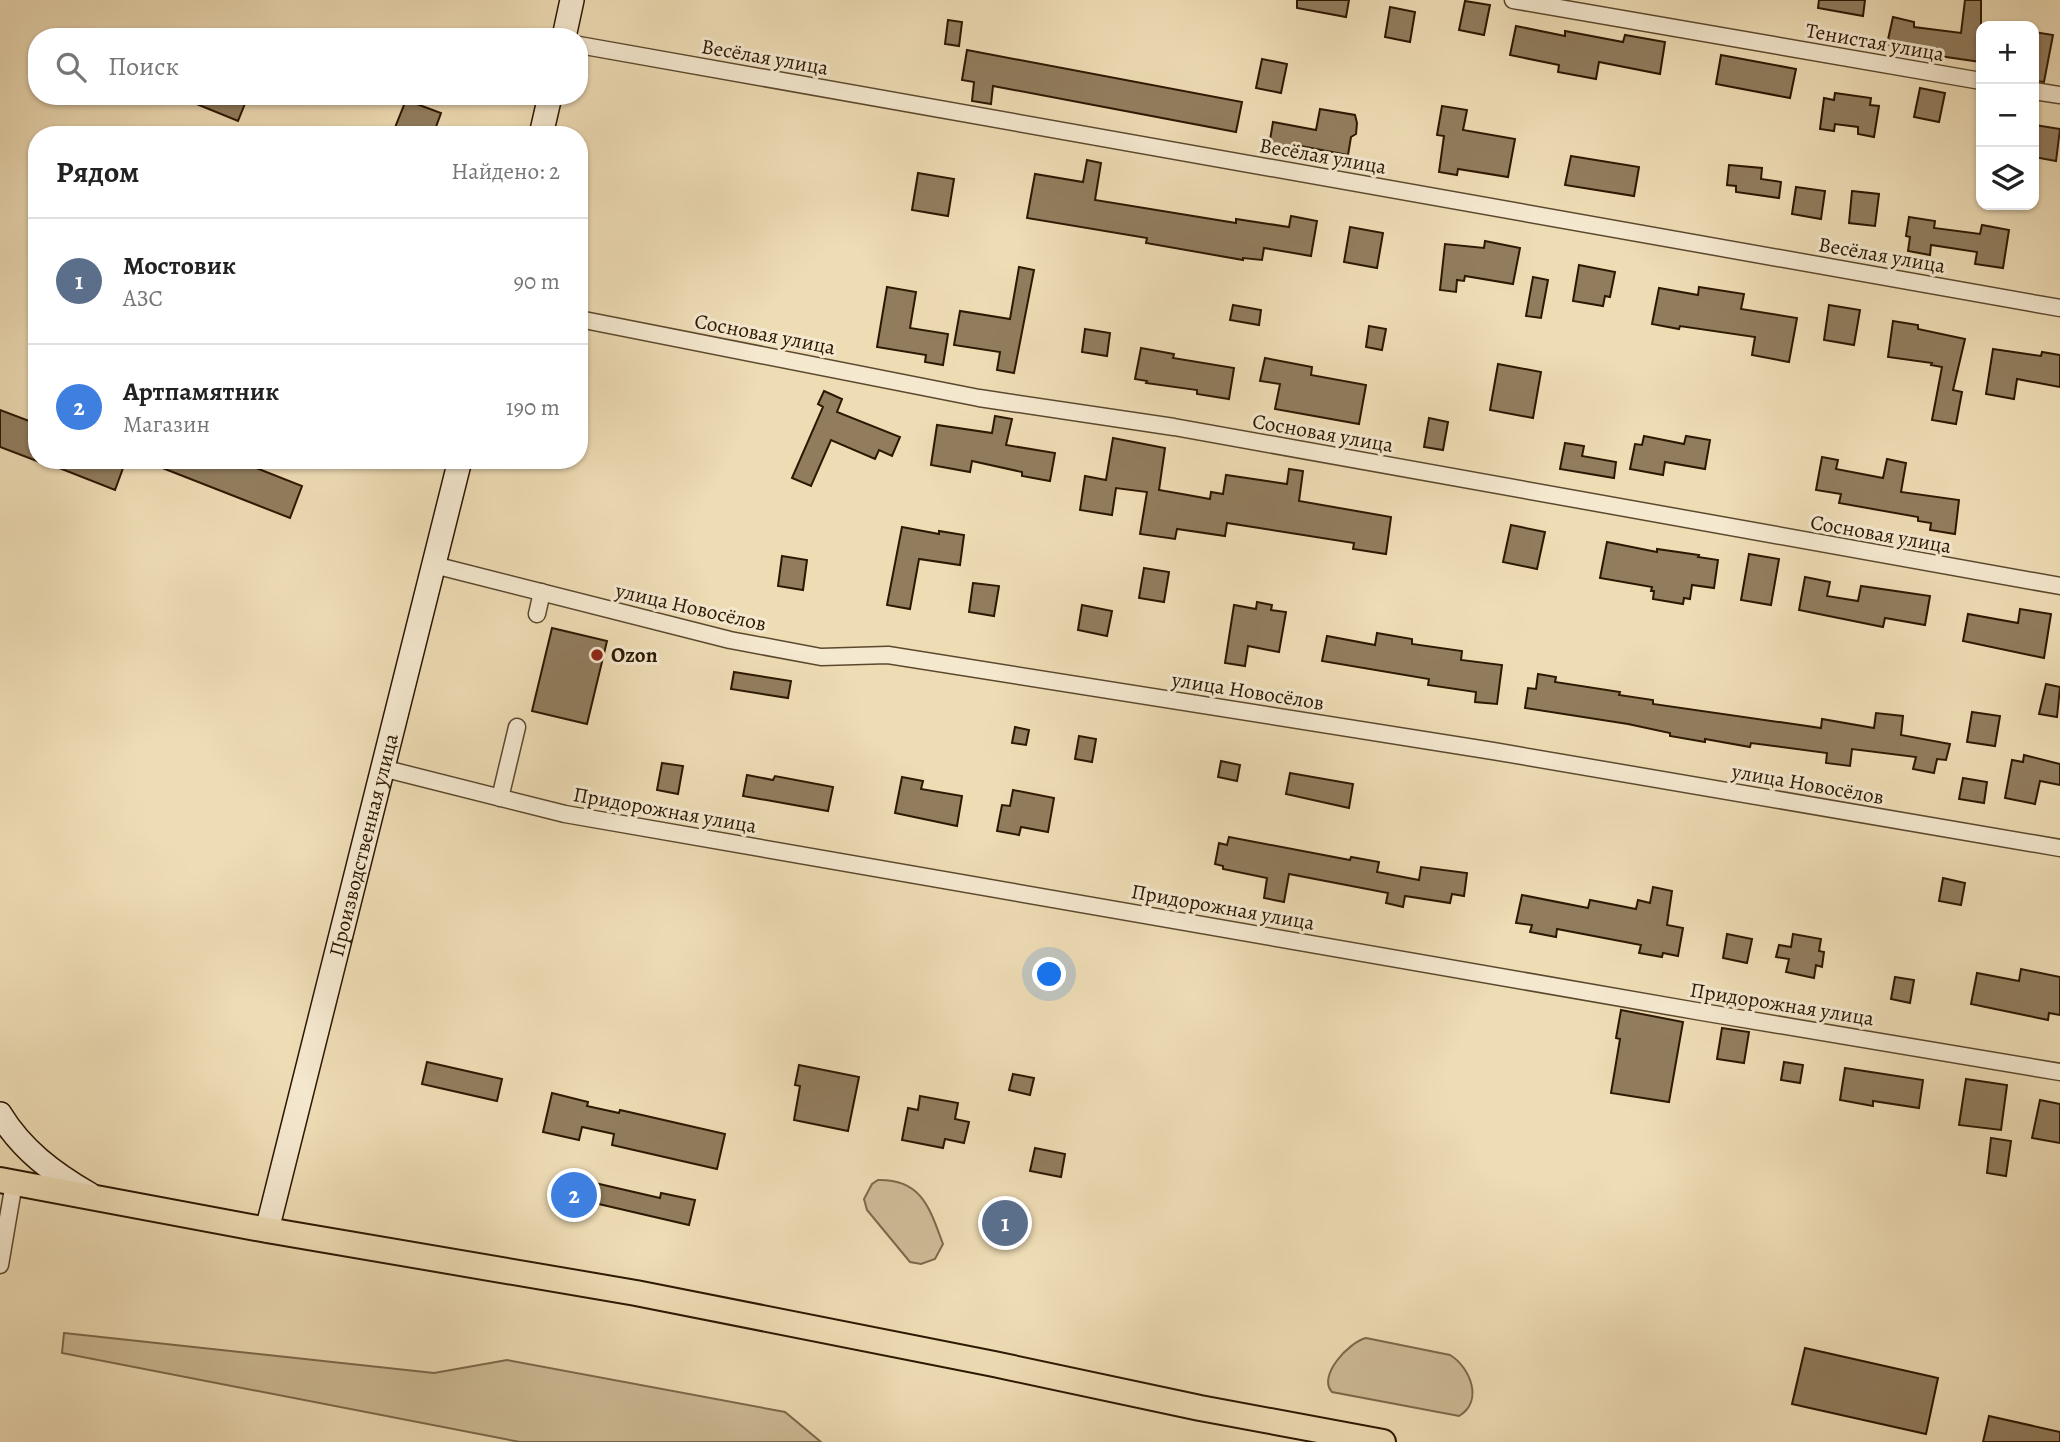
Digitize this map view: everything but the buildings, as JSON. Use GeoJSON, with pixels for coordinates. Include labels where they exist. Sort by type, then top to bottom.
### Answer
{"type":"FeatureCollection","features":[{"type":"Feature","properties":{"kind":"main road"},"geometry":{"type":"LineString","coordinates":[[7,1181],[267,1230],[636,1293],[995,1364],[1200,1408],[1384,1442]]}},
{"type":"Feature","properties":{"kind":"street"},"geometry":{"type":"LineString","coordinates":[[567,28],[572,0]]}},
{"type":"Feature","properties":{"kind":"street","name":"Тенистая улица"},"geometry":{"type":"LineString","coordinates":[[1513,0],[1976,80]]}},
{"type":"Feature","properties":{"kind":"street","name":"Весёлая улица"},"geometry":{"type":"LineString","coordinates":[[588,47],[2060,308]]}},
{"type":"Feature","properties":{"kind":"street"},"geometry":{"type":"LineString","coordinates":[[2039,91],[2060,95]]}},
{"type":"Feature","properties":{"kind":"street"},"geometry":{"type":"LineString","coordinates":[[543,126],[548,105]]}},
{"type":"Feature","properties":{"kind":"street","name":"Сосновая улица"},"geometry":{"type":"LineString","coordinates":[[588,321],[979,398],[1174,427],[2060,586]]}},
{"type":"Feature","properties":{"kind":"street","name":"Производственная улица"},"geometry":{"type":"LineString","coordinates":[[267,1230],[458,469]]}},
{"type":"Feature","properties":{"kind":"street","name":"улица Новосёлов"},"geometry":{"type":"LineString","coordinates":[[434,565],[730,640],[821,657],[888,655],[1493,751],[2060,848]]}},
{"type":"Feature","properties":{"kind":"street"},"geometry":{"type":"LineString","coordinates":[[537,614],[542,592]]}},
{"type":"Feature","properties":{"kind":"street"},"geometry":{"type":"LineString","coordinates":[[500,798],[517,727]]}},
{"type":"Feature","properties":{"kind":"street","name":"Придорожная улица"},"geometry":{"type":"LineString","coordinates":[[382,768],[579,816],[2060,1072]]}},
{"type":"Feature","properties":{"kind":"street"},"geometry":{"type":"LineString","coordinates":[[0,1114],[27,1148],[56,1175],[98,1199]]}},
{"type":"Feature","properties":{"kind":"street"},"geometry":{"type":"LineString","coordinates":[[0,1265],[7,1181]]}},
{"type":"Feature","properties":{"kind":"shaded area"},"geometry":{"type":"Polygon","coordinates":[[[878,1180],[905,1185],[922,1199],[929,1209],[943,1244],[935,1259],[921,1264],[910,1262],[867,1210],[864,1199],[872,1184],[878,1180]]]}},
{"type":"Feature","properties":{"kind":"shaded area"},"geometry":{"type":"Polygon","coordinates":[[[64,1333],[434,1373],[507,1360],[785,1412],[821,1442],[520,1442],[62,1353],[64,1333]]]}},
{"type":"Feature","properties":{"kind":"shaded area"},"geometry":{"type":"Polygon","coordinates":[[[1366,1338],[1450,1355],[1463,1367],[1471,1384],[1471,1402],[1467,1410],[1459,1416],[1332,1392],[1328,1385],[1329,1377],[1337,1360],[1351,1346],[1366,1338]]]}},
{"type":"Feature","properties":{"kind":"place","name":"Ozon"},"geometry":{"type":"Point","coordinates":[597,655]}},
{"type":"Feature","properties":{"kind":"place","name":"Артпамятник"},"geometry":{"type":"Point","coordinates":[574,1195]}},
{"type":"Feature","properties":{"kind":"place","name":"Мостовик"},"geometry":{"type":"Point","coordinates":[1005,1223]}}]}
